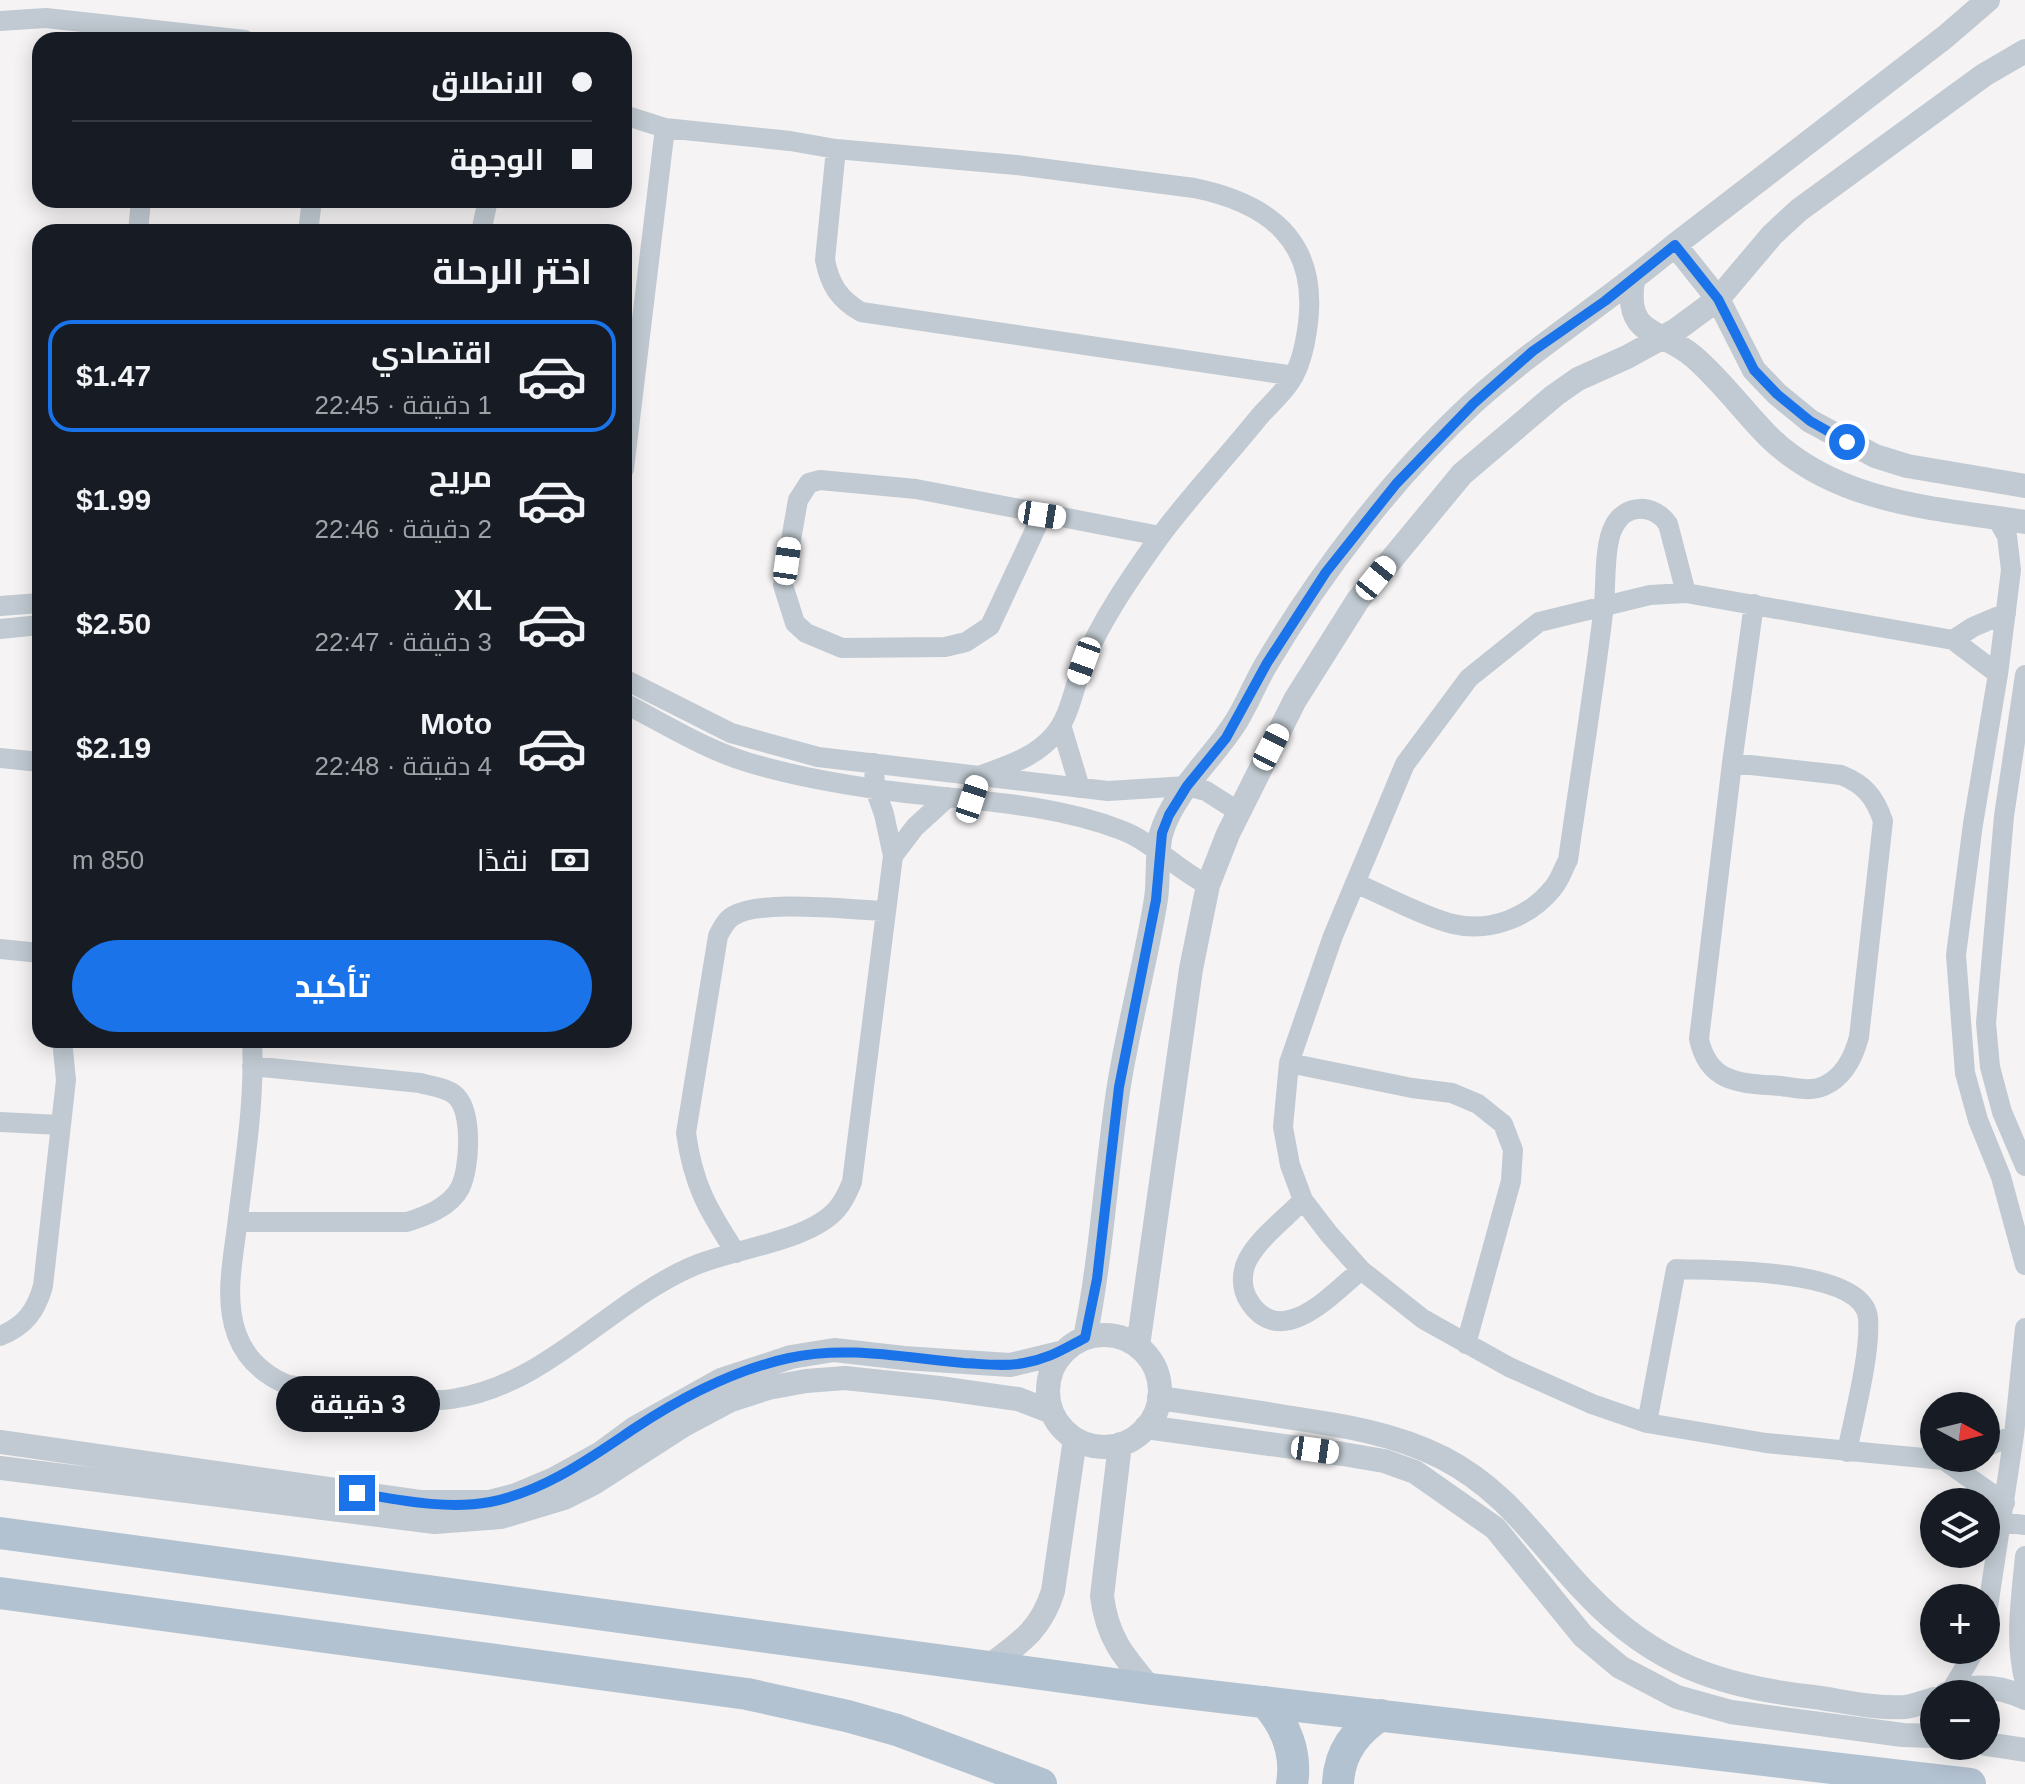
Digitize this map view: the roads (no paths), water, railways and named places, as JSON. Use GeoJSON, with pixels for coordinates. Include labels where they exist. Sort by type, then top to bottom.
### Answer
{"type":"FeatureCollection","features":[{"type":"Feature","properties":{"kind":"main road"},"geometry":{"type":"LineString","coordinates":[[0,1533],[1151,1689],[1970,1784]]}},
{"type":"Feature","properties":{"kind":"main road"},"geometry":{"type":"LineString","coordinates":[[0,1593],[747,1694],[897,1730],[1041,1784]]}},
{"type":"Feature","properties":{"kind":"main road"},"geometry":{"type":"LineString","coordinates":[[1265,1702],[1288,1737],[1293,1764],[1292,1784]]}},
{"type":"Feature","properties":{"kind":"main road"},"geometry":{"type":"LineString","coordinates":[[1338,1784],[1342,1759],[1348,1746],[1357,1733],[1381,1715]]}},
{"type":"Feature","properties":{"kind":"street"},"geometry":{"type":"LineString","coordinates":[[1085,1338],[1097,1279],[1119,1087],[1156,900],[1162,833],[1187,786],[1226,738],[1267,663],[1326,572],[1396,484],[1473,404],[1533,351],[1633,281],[1988,0]]}},
{"type":"Feature","properties":{"kind":"street"},"geometry":{"type":"LineString","coordinates":[[0,21],[46,18],[129,32]]}},
{"type":"Feature","properties":{"kind":"street"},"geometry":{"type":"LineString","coordinates":[[1138,1346],[1189,983],[1208,885],[1239,812],[1295,700],[1358,600],[1462,474],[1555,395],[1578,379],[1676,330],[1718,299],[1772,235],[1799,210],[1966,88],[2025,51]]}},
{"type":"Feature","properties":{"kind":"street"},"geometry":{"type":"LineString","coordinates":[[632,118],[665,128],[836,149],[1016,165],[1194,188],[1255,207],[1290,236],[1301,258],[1312,297],[1307,334],[1294,376],[1160,536],[1122,593],[1084,661],[1061,725],[1053,737],[1022,760],[979,776]]}},
{"type":"Feature","properties":{"kind":"street"},"geometry":{"type":"LineString","coordinates":[[632,402],[665,128]]}},
{"type":"Feature","properties":{"kind":"street"},"geometry":{"type":"LineString","coordinates":[[836,149],[825,260],[835,291],[861,312],[1294,376]]}},
{"type":"Feature","properties":{"kind":"street"},"geometry":{"type":"LineString","coordinates":[[1675,245],[1718,299],[1754,370],[1810,421],[1875,456],[1907,466],[2025,486]]}},
{"type":"Feature","properties":{"kind":"street"},"geometry":{"type":"LineString","coordinates":[[1633,281],[1630,298],[1634,316],[1645,330],[1688,352],[1771,439],[1825,478],[1880,499],[2025,522]]}},
{"type":"Feature","properties":{"kind":"street"},"geometry":{"type":"LineString","coordinates":[[1042,515],[990,626],[966,642],[945,647],[842,648],[806,633],[795,623],[783,585],[794,513],[803,489],[809,483],[832,479],[916,489],[1160,536]]}},
{"type":"Feature","properties":{"kind":"street"},"geometry":{"type":"LineString","coordinates":[[1355,883],[1453,924],[1482,926],[1510,921],[1535,907],[1555,886],[1568,860],[1612,528],[1619,518],[1632,510],[1644,508],[1662,515],[1668,524],[1686,593]]}},
{"type":"Feature","properties":{"kind":"street"},"geometry":{"type":"LineString","coordinates":[[1996,517],[2007,536],[2011,570],[1956,955],[1965,1073],[2001,1177],[2025,1265]]}},
{"type":"Feature","properties":{"kind":"street"},"geometry":{"type":"LineString","coordinates":[[1920,1457],[1766,1443],[1647,1423],[1592,1404],[1509,1367],[1423,1319],[1361,1270],[1303,1200],[1290,1165],[1283,1127],[1289,1063],[1333,936],[1405,764],[1469,678],[1539,622],[1650,595],[1686,593],[1953,640],[1998,674]]}},
{"type":"Feature","properties":{"kind":"street"},"geometry":{"type":"LineString","coordinates":[[1732,763],[1841,775],[1869,791],[1883,821],[1859,1037],[1855,1052],[1838,1077],[1812,1089],[1740,1083],[1725,1078],[1703,1056],[1700,1023],[1732,763],[1754,604]]}},
{"type":"Feature","properties":{"kind":"street"},"geometry":{"type":"LineString","coordinates":[[0,606],[32,605]]}},
{"type":"Feature","properties":{"kind":"street"},"geometry":{"type":"LineString","coordinates":[[1953,640],[1973,627],[2006,613]]}},
{"type":"Feature","properties":{"kind":"street"},"geometry":{"type":"LineString","coordinates":[[0,629],[32,626]]}},
{"type":"Feature","properties":{"kind":"street"},"geometry":{"type":"LineString","coordinates":[[632,683],[731,733],[818,757],[1108,791],[1187,786],[1206,791],[1239,812]]}},
{"type":"Feature","properties":{"kind":"street"},"geometry":{"type":"LineString","coordinates":[[2024,683],[2003,830],[1986,1023],[1994,1082],[2002,1112],[2025,1166]]}},
{"type":"Feature","properties":{"kind":"street"},"geometry":{"type":"LineString","coordinates":[[632,707],[714,749],[750,763],[875,789],[972,799],[1074,816],[1124,831],[1183,872],[1208,885]]}},
{"type":"Feature","properties":{"kind":"street"},"geometry":{"type":"LineString","coordinates":[[1061,725],[1080,788]]}},
{"type":"Feature","properties":{"kind":"street"},"geometry":{"type":"LineString","coordinates":[[1985,744],[2014,749]]}},
{"type":"Feature","properties":{"kind":"street"},"geometry":{"type":"LineString","coordinates":[[0,758],[32,761]]}},
{"type":"Feature","properties":{"kind":"street"},"geometry":{"type":"LineString","coordinates":[[252,1048],[238,1222],[230,1275],[237,1336],[257,1367],[272,1379],[288,1385],[421,1399],[450,1399],[512,1381],[557,1354],[661,1282],[692,1266],[816,1224],[835,1212],[852,1182],[893,856],[875,789],[874,763]]}},
{"type":"Feature","properties":{"kind":"street"},"geometry":{"type":"LineString","coordinates":[[972,799],[979,776]]}},
{"type":"Feature","properties":{"kind":"street"},"geometry":{"type":"LineString","coordinates":[[1101,824],[1108,791]]}},
{"type":"Feature","properties":{"kind":"street"},"geometry":{"type":"LineString","coordinates":[[893,856],[915,827],[948,797]]}},
{"type":"Feature","properties":{"kind":"street"},"geometry":{"type":"LineString","coordinates":[[736,1253],[698,1190],[686,1133],[718,936],[734,915],[765,908],[885,911]]}},
{"type":"Feature","properties":{"kind":"street"},"geometry":{"type":"LineString","coordinates":[[0,949],[32,952]]}},
{"type":"Feature","properties":{"kind":"street"},"geometry":{"type":"LineString","coordinates":[[0,1336],[29,1318],[43,1286],[66,1080],[63,1048]]}},
{"type":"Feature","properties":{"kind":"street"},"geometry":{"type":"LineString","coordinates":[[1289,1063],[1452,1093],[1478,1104],[1503,1124],[1513,1150],[1511,1181],[1466,1344]]}},
{"type":"Feature","properties":{"kind":"street"},"geometry":{"type":"LineString","coordinates":[[238,1222],[407,1222],[428,1215],[445,1204],[460,1188],[468,1147],[466,1113],[456,1095],[441,1089],[420,1083],[252,1066]]}},
{"type":"Feature","properties":{"kind":"street"},"geometry":{"type":"LineString","coordinates":[[0,1122],[61,1125]]}},
{"type":"Feature","properties":{"kind":"street"},"geometry":{"type":"LineString","coordinates":[[1303,1200],[1248,1259],[1243,1285],[1255,1309],[1265,1317],[1278,1321],[1304,1317],[1361,1270]]}},
{"type":"Feature","properties":{"kind":"street"},"geometry":{"type":"LineString","coordinates":[[1647,1423],[1676,1269],[1806,1277],[1831,1284],[1852,1296],[1864,1307],[1868,1317],[1865,1360],[1847,1452]]}},
{"type":"Feature","properties":{"kind":"street"},"geometry":{"type":"LineString","coordinates":[[1992,1584],[2014,1435],[2025,1328]]}},
{"type":"Feature","properties":{"kind":"street"},"geometry":{"type":"LineString","coordinates":[[1113,1335],[1138,1346],[1155,1369],[1159,1383],[1155,1413],[1146,1427],[1130,1441],[1120,1444],[1102,1447],[1075,1439],[1058,1423],[1052,1412],[1048,1387],[1056,1362],[1064,1352],[1085,1338],[1113,1335]]}},
{"type":"Feature","properties":{"kind":"street"},"geometry":{"type":"LineString","coordinates":[[0,1442],[420,1502],[489,1502],[516,1495],[554,1479],[601,1453],[635,1428],[681,1401],[721,1380],[768,1363],[834,1350],[1010,1365],[1064,1352]]}},
{"type":"Feature","properties":{"kind":"street"},"geometry":{"type":"LineString","coordinates":[[0,1468],[435,1522],[468,1521],[533,1509],[564,1498],[731,1400],[793,1383],[845,1378],[939,1388],[1018,1399],[1052,1412]]}},
{"type":"Feature","properties":{"kind":"street"},"geometry":{"type":"LineString","coordinates":[[1159,1398],[1369,1431],[1409,1443],[1444,1459],[1510,1505],[1587,1594],[1625,1631],[1683,1667],[1747,1688],[1800,1696],[1902,1707],[1920,1702]]}},
{"type":"Feature","properties":{"kind":"street"},"geometry":{"type":"LineString","coordinates":[[1146,1427],[1343,1454],[1384,1461],[1415,1472],[1495,1528],[1583,1636],[1620,1667],[1677,1697],[1743,1714],[1920,1736]]}},
{"type":"Feature","properties":{"kind":"street"},"geometry":{"type":"LineString","coordinates":[[2000,1441],[2014,1435]]}},
{"type":"Feature","properties":{"kind":"street"},"geometry":{"type":"LineString","coordinates":[[989,1666],[1030,1634],[1047,1610],[1053,1591],[1075,1439]]}},
{"type":"Feature","properties":{"kind":"street"},"geometry":{"type":"LineString","coordinates":[[1120,1444],[1102,1596],[1111,1637],[1151,1689]]}},
{"type":"Feature","properties":{"kind":"street"},"geometry":{"type":"LineString","coordinates":[[1960,1472],[2003,1513],[2025,1525]]}},
{"type":"Feature","properties":{"kind":"street"},"geometry":{"type":"LineString","coordinates":[[2025,1556],[2019,1641],[2025,1683]]}},
{"type":"Feature","properties":{"kind":"street"},"geometry":{"type":"LineString","coordinates":[[2000,1689],[2025,1698]]}},
{"type":"Feature","properties":{"kind":"street"},"geometry":{"type":"LineString","coordinates":[[2000,1746],[2025,1750]]}}]}
